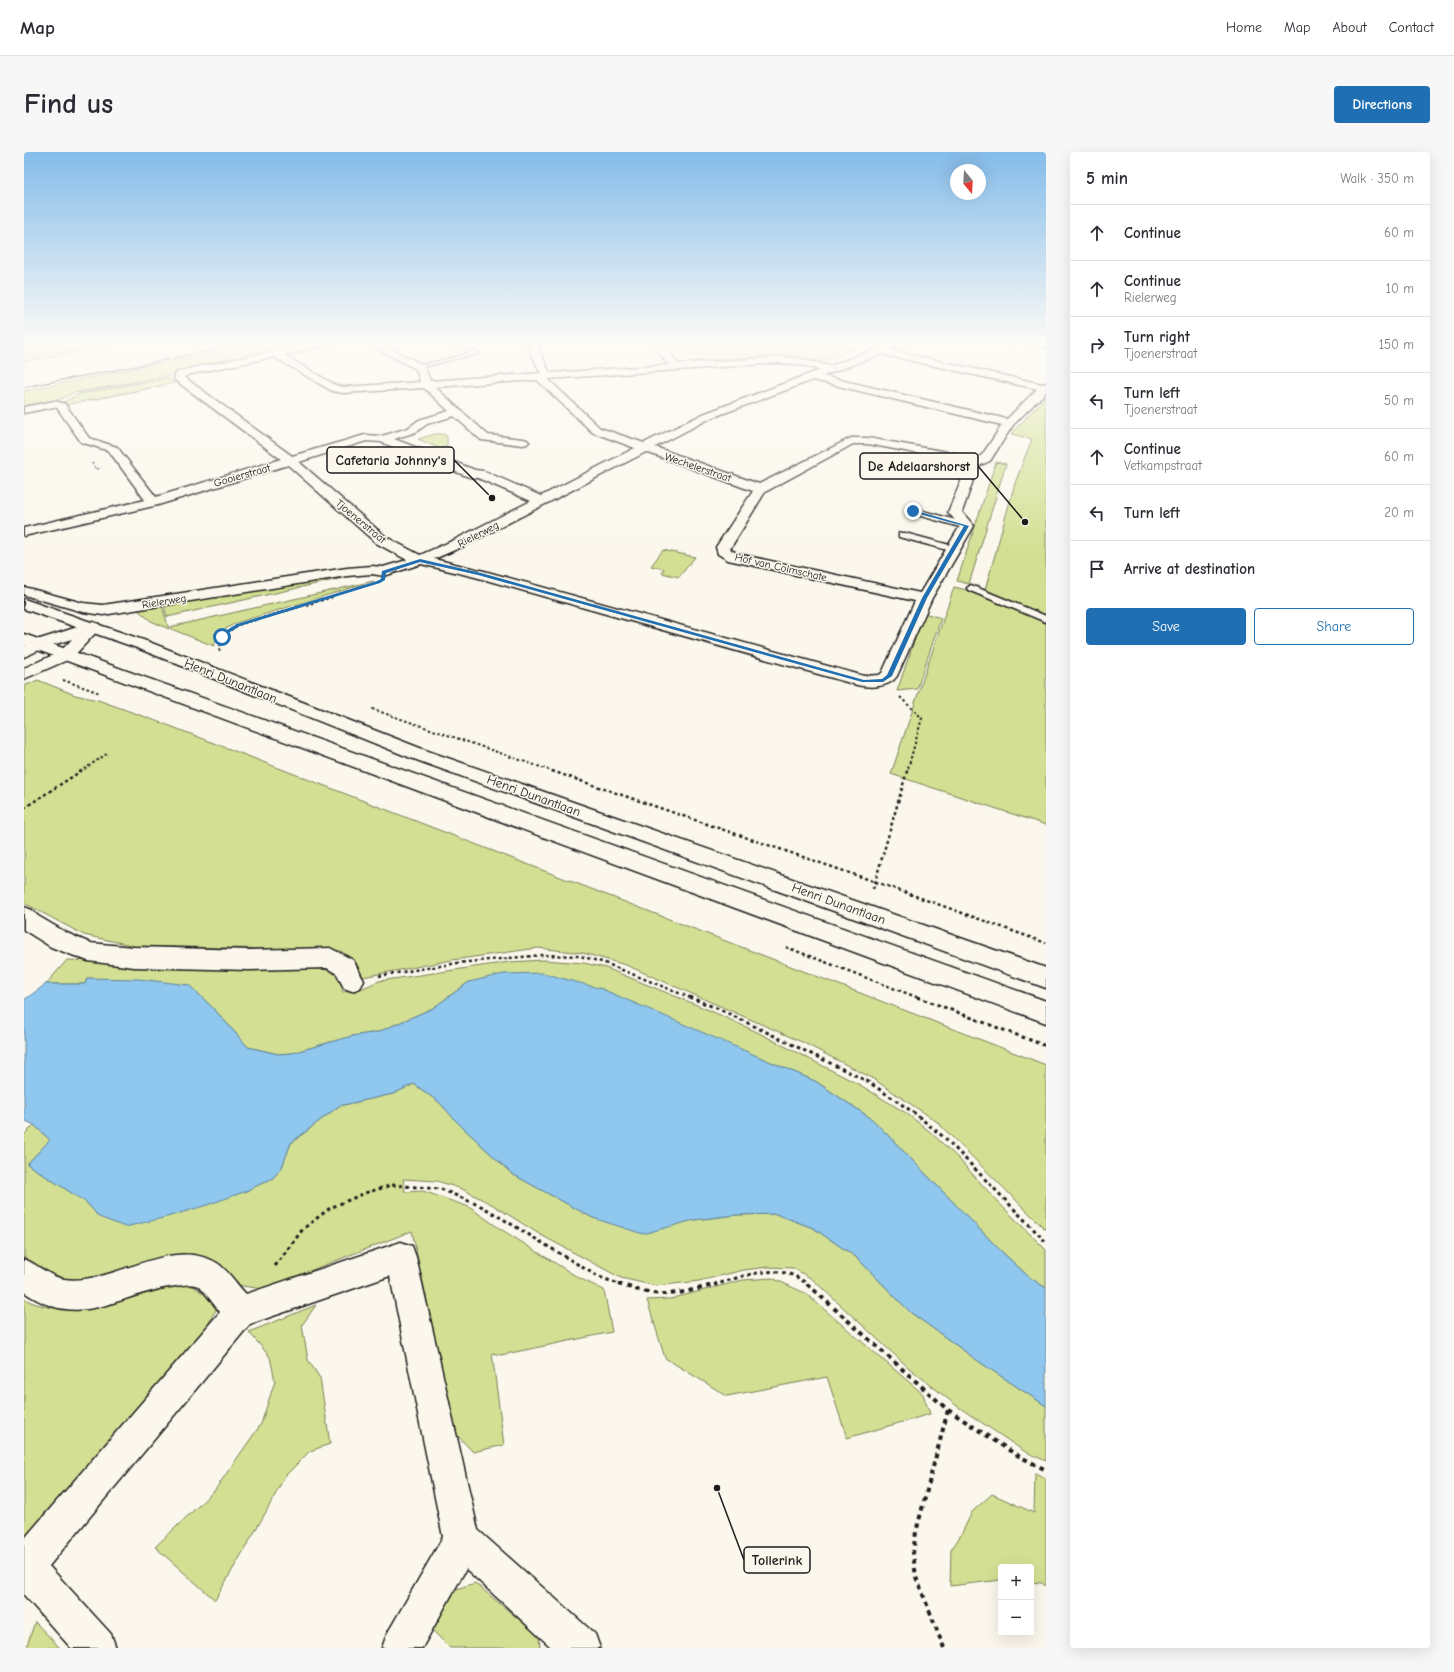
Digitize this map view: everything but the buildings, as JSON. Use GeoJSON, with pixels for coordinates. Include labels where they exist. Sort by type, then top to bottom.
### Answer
{"type":"FeatureCollection","features":[{"type":"Feature","properties":{"kind":"street"},"geometry":{"type":"LineString","coordinates":[[63,412],[86,440],[113,448],[153,502]]}},
{"type":"Feature","properties":{"kind":"street","name":"Tjoenerstraat"},"geometry":{"type":"LineString","coordinates":[[226,412],[291,461],[381,540],[405,554],[420,560],[479,574],[863,681],[883,680]]}},
{"type":"Feature","properties":{"kind":"street"},"geometry":{"type":"LineString","coordinates":[[456,412],[485,438],[523,442]]}},
{"type":"Feature","properties":{"kind":"street","name":"Gooierstraat"},"geometry":{"type":"LineString","coordinates":[[24,532],[153,502],[364,438],[383,439],[412,430],[423,422],[456,412]]}},
{"type":"Feature","properties":{"kind":"street","name":"Wechelerstraat"},"geometry":{"type":"LineString","coordinates":[[578,412],[596,430],[760,489]]}},
{"type":"Feature","properties":{"kind":"street","name":"Rielerweg"},"geometry":{"type":"LineString","coordinates":[[24,591],[40,594],[90,610],[103,610],[347,572],[372,570],[384,572],[420,560],[459,543],[716,412]]}},
{"type":"Feature","properties":{"kind":"street"},"geometry":{"type":"LineString","coordinates":[[962,412],[1009,423]]}},
{"type":"Feature","properties":{"kind":"street"},"geometry":{"type":"LineString","coordinates":[[883,680],[889,676],[924,598],[967,526],[955,512],[971,469],[975,463],[986,458],[1009,423],[1020,412]]}},
{"type":"Feature","properties":{"kind":"street"},"geometry":{"type":"LineString","coordinates":[[383,439],[473,474],[480,474],[542,501]]}},
{"type":"Feature","properties":{"kind":"street","name":"Hof van Colmschate"},"geometry":{"type":"LineString","coordinates":[[924,598],[740,559],[726,554],[723,551],[723,547],[760,489],[851,441],[868,441],[959,458],[975,463]]}},
{"type":"Feature","properties":{"kind":"street","name":"Henri Dunantlaan"},"geometry":{"type":"LineString","coordinates":[[24,604],[158,651],[418,754],[1046,978]]}},
{"type":"Feature","properties":{"kind":"street"},"geometry":{"type":"LineString","coordinates":[[24,652],[40,644],[93,627]]}},
{"type":"Feature","properties":{"kind":"street"},"geometry":{"type":"LineString","coordinates":[[24,674],[66,654],[93,627]]}},
{"type":"Feature","properties":{"kind":"street"},"geometry":{"type":"LineString","coordinates":[[24,639],[1046,1012]]}},
{"type":"Feature","properties":{"kind":"street"},"geometry":{"type":"LineString","coordinates":[[24,916],[30,922],[59,940],[88,952],[134,957],[249,960],[330,958],[345,967],[352,981]]}},
{"type":"Feature","properties":{"kind":"street"},"geometry":{"type":"LineString","coordinates":[[97,1648],[24,1567],[240,1312],[401,1256],[462,1540],[581,1648]]}},
{"type":"Feature","properties":{"kind":"street"},"geometry":{"type":"LineString","coordinates":[[24,1274],[49,1291],[64,1294],[89,1294],[166,1272],[191,1269],[208,1274],[240,1312]]}},
{"type":"Feature","properties":{"kind":"street"},"geometry":{"type":"LineString","coordinates":[[401,1648],[462,1540]]}},
{"type":"Feature","properties":{"kind":"lane"},"geometry":{"type":"LineString","coordinates":[[913,511],[967,526]]}},
{"type":"Feature","properties":{"kind":"lane"},"geometry":{"type":"LineString","coordinates":[[902,535],[954,549]]}},
{"type":"Feature","properties":{"kind":"lane"},"geometry":{"type":"LineString","coordinates":[[972,588],[1046,619]]}},
{"type":"Feature","properties":{"kind":"path"},"geometry":{"type":"LineString","coordinates":[[89,460],[96,469],[124,463]]}},
{"type":"Feature","properties":{"kind":"path"},"geometry":{"type":"LineString","coordinates":[[219,655],[222,637],[238,625],[333,597]]}},
{"type":"Feature","properties":{"kind":"path"},"geometry":{"type":"LineString","coordinates":[[864,912],[876,882],[922,718],[883,680]]}},
{"type":"Feature","properties":{"kind":"path","name":"Henri Dunantlaan"},"geometry":{"type":"LineString","coordinates":[[370,708],[876,882],[1046,943]]}},
{"type":"Feature","properties":{"kind":"path"},"geometry":{"type":"LineString","coordinates":[[24,808],[108,754]]}},
{"type":"Feature","properties":{"kind":"path"},"geometry":{"type":"LineString","coordinates":[[352,981],[457,963],[543,955],[580,956],[605,963],[719,1009],[867,1081],[913,1112],[946,1139],[1046,1242]]}},
{"type":"Feature","properties":{"kind":"path"},"geometry":{"type":"LineString","coordinates":[[272,1271],[303,1229],[330,1208],[365,1193],[392,1185],[441,1189],[483,1208],[597,1276],[631,1288],[664,1294],[695,1290],[753,1273],[782,1271],[804,1281],[948,1410],[1015,1454],[1046,1470]]}},
{"type":"Feature","properties":{"kind":"path"},"geometry":{"type":"LineString","coordinates":[[944,1648],[916,1577],[913,1553],[916,1532],[948,1410]]}},
{"type":"Feature","properties":{"kind":"green space"},"geometry":{"type":"Polygon","coordinates":[[[1031,412],[1046,412],[1046,825],[891,774],[954,587],[984,594],[1015,483],[1032,439],[1011,434],[1031,412]]]}},
{"type":"Feature","properties":{"kind":"green space"},"geometry":{"type":"Polygon","coordinates":[[[435,434],[443,434],[447,436],[447,446],[441,449],[418,439],[435,434]]]}},
{"type":"Feature","properties":{"kind":"green space"},"geometry":{"type":"Polygon","coordinates":[[[996,462],[1006,464],[969,584],[957,581],[996,462]]]}},
{"type":"Feature","properties":{"kind":"green space"},"geometry":{"type":"Polygon","coordinates":[[[663,550],[695,557],[679,577],[662,573],[664,569],[651,566],[663,550]]]}},
{"type":"Feature","properties":{"kind":"green space"},"geometry":{"type":"Polygon","coordinates":[[[359,573],[361,574],[167,617],[164,606],[359,573]]]}},
{"type":"Feature","properties":{"kind":"green space"},"geometry":{"type":"Polygon","coordinates":[[[374,581],[236,623],[225,629],[219,635],[214,646],[171,629],[170,627],[374,581]]]}},
{"type":"Feature","properties":{"kind":"green space"},"geometry":{"type":"Polygon","coordinates":[[[162,606],[169,629],[151,621],[138,610],[162,606]]]}},
{"type":"Feature","properties":{"kind":"green space"},"geometry":{"type":"Polygon","coordinates":[[[924,613],[941,618],[917,689],[897,691],[924,613]]]}},
{"type":"Feature","properties":{"kind":"green space"},"geometry":{"type":"Polygon","coordinates":[[[38,680],[75,695],[98,700],[170,726],[1046,1065],[1046,1230],[936,1121],[872,1078],[802,1042],[626,965],[583,953],[538,948],[452,960],[363,977],[355,961],[341,951],[322,948],[277,949],[135,946],[84,935],[24,903],[24,686],[38,680]]]}},
{"type":"Feature","properties":{"kind":"green space"},"geometry":{"type":"Polygon","coordinates":[[[67,960],[322,969],[338,973],[343,992],[363,988],[379,981],[509,962],[544,960],[584,963],[606,968],[709,1010],[757,1032],[860,1085],[906,1113],[928,1130],[958,1158],[996,1200],[1046,1250],[1046,1288],[1029,1277],[1000,1250],[872,1119],[815,1081],[763,1059],[469,982],[433,1008],[378,1032],[352,1036],[292,1053],[278,1054],[248,1047],[213,1008],[189,985],[87,978],[85,984],[46,984],[67,960]]]}},
{"type":"Feature","properties":{"kind":"green space"},"geometry":{"type":"Polygon","coordinates":[[[414,1084],[440,1103],[457,1122],[512,1174],[593,1218],[694,1220],[736,1215],[776,1214],[813,1228],[856,1257],[910,1312],[981,1363],[1046,1406],[1046,1461],[1024,1451],[957,1406],[909,1368],[812,1279],[793,1268],[768,1267],[744,1270],[699,1281],[656,1286],[621,1278],[539,1234],[493,1205],[462,1189],[437,1181],[403,1179],[405,1192],[423,1191],[469,1207],[499,1228],[579,1278],[604,1290],[612,1332],[501,1355],[492,1353],[504,1445],[473,1452],[455,1433],[412,1231],[263,1289],[236,1285],[208,1265],[89,1288],[49,1274],[24,1259],[24,1135],[34,1125],[50,1140],[27,1164],[87,1203],[99,1217],[244,1192],[273,1178],[282,1167],[291,1143],[339,1106],[393,1094],[414,1084]]]}},
{"type":"Feature","properties":{"kind":"green space"},"geometry":{"type":"Polygon","coordinates":[[[772,1278],[805,1293],[923,1394],[930,1414],[847,1438],[827,1377],[727,1396],[665,1358],[647,1300],[670,1299],[743,1280],[772,1278]]]}},
{"type":"Feature","properties":{"kind":"green space"},"geometry":{"type":"Polygon","coordinates":[[[187,1282],[219,1304],[204,1332],[24,1557],[24,1299],[36,1304],[62,1310],[113,1303],[169,1285],[187,1282]]]}},
{"type":"Feature","properties":{"kind":"green space"},"geometry":{"type":"Polygon","coordinates":[[[316,1305],[302,1325],[308,1360],[320,1378],[330,1444],[310,1451],[285,1476],[215,1600],[155,1547],[215,1490],[261,1424],[275,1381],[270,1357],[249,1332],[316,1305]]]}},
{"type":"Feature","properties":{"kind":"green space"},"geometry":{"type":"Polygon","coordinates":[[[1035,1473],[1046,1478],[1046,1587],[1042,1583],[1034,1582],[1034,1564],[998,1564],[998,1580],[950,1586],[951,1550],[961,1535],[972,1512],[992,1494],[1034,1513],[1035,1473]]]}},
{"type":"Feature","properties":{"kind":"green space"},"geometry":{"type":"Polygon","coordinates":[[[475,1583],[539,1636],[540,1648],[450,1648],[427,1625],[450,1591],[475,1583]]]}},
{"type":"Feature","properties":{"kind":"green space"},"geometry":{"type":"Polygon","coordinates":[[[35,1622],[60,1648],[26,1648],[35,1622]]]}},
{"type":"Feature","properties":{"kind":"water"},"geometry":{"type":"Polygon","coordinates":[[[543,973],[602,989],[815,1081],[872,1119],[1000,1250],[1029,1277],[1046,1288],[1046,1406],[981,1363],[910,1312],[856,1257],[813,1228],[776,1214],[736,1215],[694,1220],[643,1234],[593,1218],[512,1174],[457,1122],[440,1103],[414,1084],[393,1094],[339,1106],[291,1143],[282,1167],[273,1178],[244,1192],[207,1205],[167,1217],[125,1227],[99,1217],[87,1203],[27,1164],[50,1140],[34,1125],[24,1120],[24,1000],[46,984],[85,984],[87,978],[139,979],[189,985],[213,1008],[248,1047],[278,1054],[292,1053],[352,1036],[378,1032],[433,1008],[469,982],[503,974],[543,973]]]}},
{"type":"Feature","properties":{"kind":"place","name":"Cafetaria Johnny's"},"geometry":{"type":"Point","coordinates":[492,498]}},
{"type":"Feature","properties":{"kind":"place","name":"De Adelaarshorst"},"geometry":{"type":"Point","coordinates":[1025,522]}},
{"type":"Feature","properties":{"kind":"place","name":"Tollerink"},"geometry":{"type":"Point","coordinates":[717,1488]}},
{"type":"Feature","properties":{"kind":"route"},"geometry":{"type":"LineString","coordinates":[[222,637],[238,625],[355,591],[379,582],[383,580],[384,572],[420,560],[479,574],[863,681],[883,680],[889,676],[924,598],[967,526],[913,511]]}}]}
